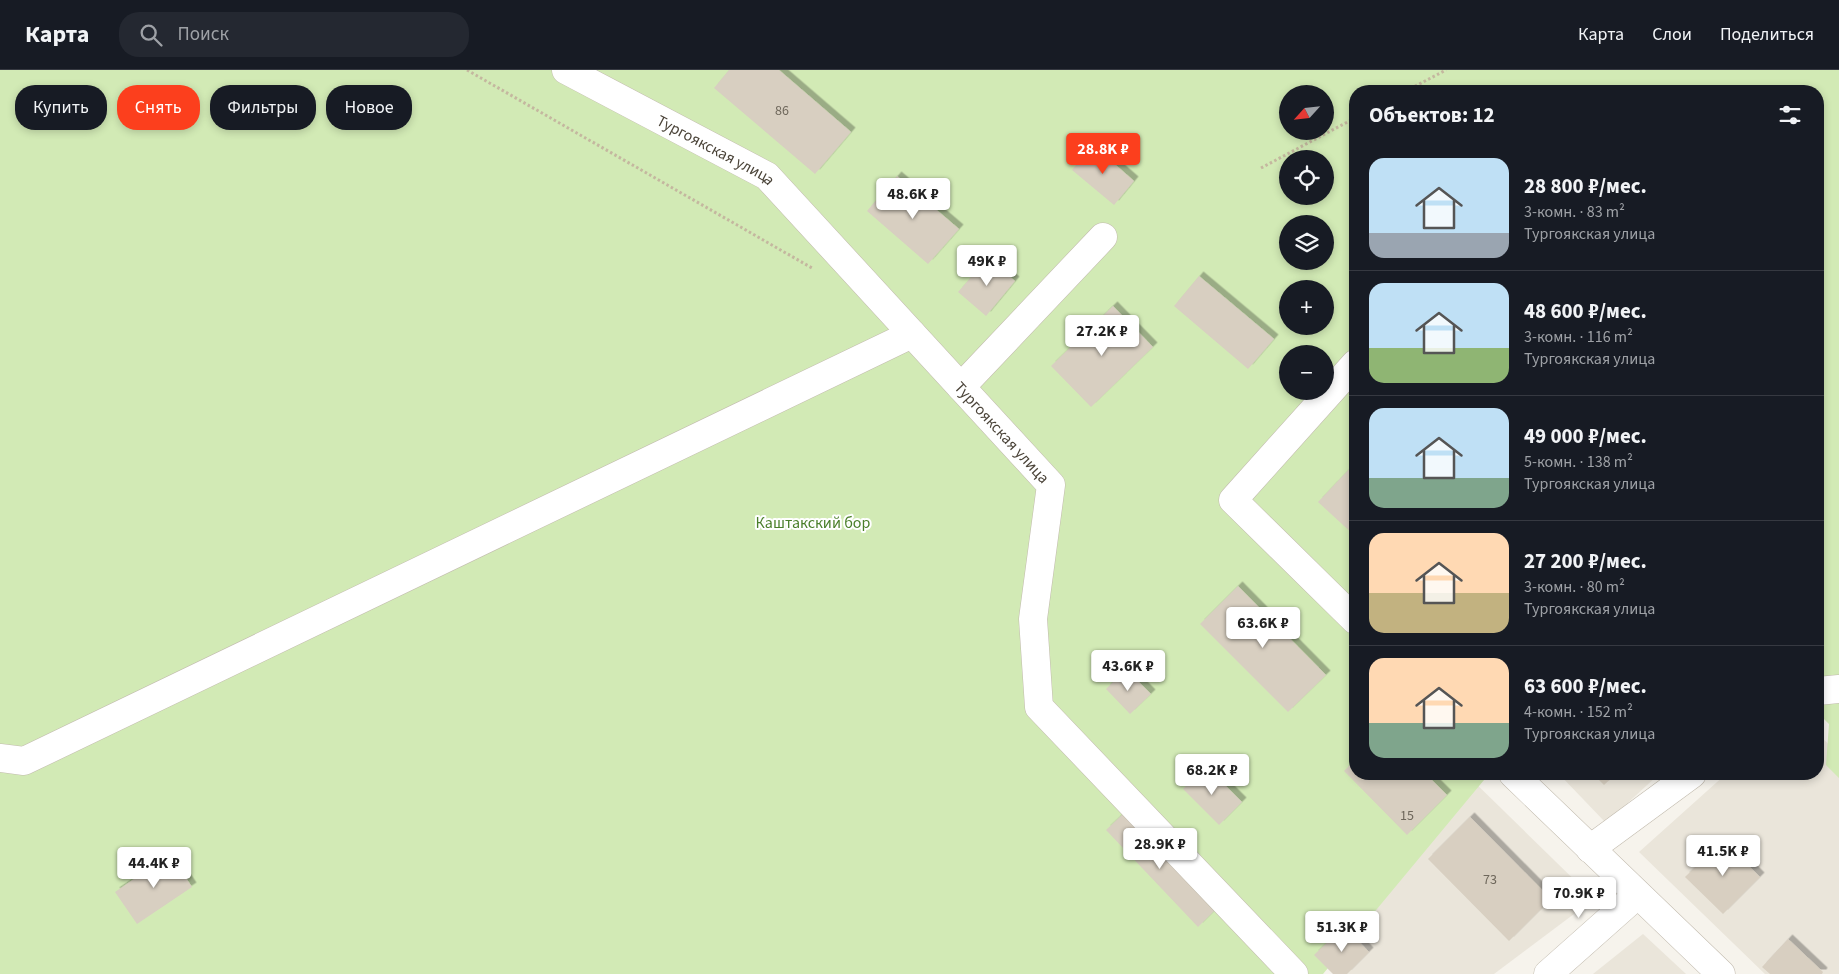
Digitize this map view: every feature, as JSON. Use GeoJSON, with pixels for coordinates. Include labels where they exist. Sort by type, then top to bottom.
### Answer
{"type":"FeatureCollection","features":[{"type":"Feature","properties":{"kind":"street","name":"Тургоякская улица"},"geometry":{"type":"LineString","coordinates":[[566,70],[767,176],[1051,485],[1033,619],[1039,706],[1294,974]]}},
{"type":"Feature","properties":{"kind":"street"},"geometry":{"type":"LineString","coordinates":[[960,387],[1103,236]]}},
{"type":"Feature","properties":{"kind":"street"},"geometry":{"type":"LineString","coordinates":[[0,758],[24,761],[912,334]]}},
{"type":"Feature","properties":{"kind":"street"},"geometry":{"type":"LineString","coordinates":[[1349,371],[1233,500],[1349,614]]}},
{"type":"Feature","properties":{"kind":"street"},"geometry":{"type":"LineString","coordinates":[[1824,690],[1839,689]]}},
{"type":"Feature","properties":{"kind":"street"},"geometry":{"type":"LineString","coordinates":[[1519,780],[1721,974]]}},
{"type":"Feature","properties":{"kind":"street"},"geometry":{"type":"LineString","coordinates":[[1590,849],[1684,780]]}},
{"type":"Feature","properties":{"kind":"street"},"geometry":{"type":"LineString","coordinates":[[1548,974],[1637,895]]}},
{"type":"Feature","properties":{"kind":"path"},"geometry":{"type":"LineString","coordinates":[[468,70],[813,269]]}},
{"type":"Feature","properties":{"kind":"path"},"geometry":{"type":"LineString","coordinates":[[1417,85],[1446,70]]}},
{"type":"Feature","properties":{"kind":"path"},"geometry":{"type":"LineString","coordinates":[[1261,168],[1349,121]]}},
{"type":"Feature","properties":{"kind":"shaded area"},"geometry":{"type":"Polygon","coordinates":[[[1824,740],[1839,754],[1839,974],[1765,974],[1639,852],[1719,780],[1824,780],[1824,740]]]}},
{"type":"Feature","properties":{"kind":"shaded area"},"geometry":{"type":"Polygon","coordinates":[[[1354,780],[1472,780],[1594,899],[1494,974],[1336,974],[1354,780]]]}},
{"type":"Feature","properties":{"kind":"shaded area"},"geometry":{"type":"Polygon","coordinates":[[[1565,780],[1653,780],[1606,823],[1565,780]]]}},
{"type":"Feature","properties":{"kind":"shaded area"},"geometry":{"type":"Polygon","coordinates":[[[1643,934],[1686,974],[1593,974],[1643,934]]]}},
{"type":"Feature","properties":{"kind":"green space","name":"Каштакский бор"},"geometry":{"type":"Polygon","coordinates":[[[0,70],[1839,70],[1839,778],[1826,765],[1829,724],[1824,719],[1824,85],[1349,85],[1349,780],[1484,780],[1323,974],[0,974],[0,70]]]}},
{"type":"Feature","properties":{"kind":"building"},"geometry":{"type":"Polygon","coordinates":[[[729,70],[779,70],[851,132],[815,174],[714,88],[729,70]]]}},
{"type":"Feature","properties":{"kind":"building"},"geometry":{"type":"Polygon","coordinates":[[[1093,145],[1134,181],[1114,205],[1072,170],[1093,145]]]}},
{"type":"Feature","properties":{"kind":"building"},"geometry":{"type":"Polygon","coordinates":[[[897,176],[959,229],[928,264],[867,211],[897,176]]]}},
{"type":"Feature","properties":{"kind":"building"},"geometry":{"type":"Polygon","coordinates":[[[988,258],[1015,281],[986,316],[958,292],[988,258]]]}},
{"type":"Feature","properties":{"kind":"building"},"geometry":{"type":"Polygon","coordinates":[[[1199,276],[1274,339],[1248,369],[1174,306],[1199,276]]]}},
{"type":"Feature","properties":{"kind":"building"},"geometry":{"type":"Polygon","coordinates":[[[1113,306],[1153,347],[1091,407],[1051,366],[1113,306]]]}},
{"type":"Feature","properties":{"kind":"building"},"geometry":{"type":"Polygon","coordinates":[[[1349,469],[1349,530],[1318,502],[1349,469]]]}},
{"type":"Feature","properties":{"kind":"building"},"geometry":{"type":"Polygon","coordinates":[[[1238,586],[1326,675],[1288,712],[1200,624],[1238,586]]]}},
{"type":"Feature","properties":{"kind":"building"},"geometry":{"type":"Polygon","coordinates":[[[1126,669],[1151,694],[1130,714],[1106,689],[1126,669]]]}},
{"type":"Feature","properties":{"kind":"building"},"geometry":{"type":"Polygon","coordinates":[[[1206,766],[1242,802],[1219,825],[1183,789],[1206,766]]]}},
{"type":"Feature","properties":{"kind":"building"},"geometry":{"type":"Polygon","coordinates":[[[1349,766],[1349,776],[1344,771],[1349,766]]]}},
{"type":"Feature","properties":{"kind":"building"},"geometry":{"type":"Polygon","coordinates":[[[1353,780],[1432,780],[1447,795],[1407,835],[1353,780]]]}},
{"type":"Feature","properties":{"kind":"building"},"geometry":{"type":"Polygon","coordinates":[[[1599,780],[1609,780],[1604,785],[1599,780]]]}},
{"type":"Feature","properties":{"kind":"building"},"geometry":{"type":"Polygon","coordinates":[[[1123,814],[1214,911],[1198,927],[1106,830],[1123,814]]]}},
{"type":"Feature","properties":{"kind":"building"},"geometry":{"type":"Polygon","coordinates":[[[1470,817],[1551,899],[1509,941],[1428,859],[1470,817]]]}},
{"type":"Feature","properties":{"kind":"building"},"geometry":{"type":"Polygon","coordinates":[[[1723,840],[1760,877],[1723,914],[1685,877],[1723,840]]]}},
{"type":"Feature","properties":{"kind":"building"},"geometry":{"type":"Polygon","coordinates":[[[170,854],[192,887],[137,924],[115,892],[170,854]]]}},
{"type":"Feature","properties":{"kind":"building"},"geometry":{"type":"Polygon","coordinates":[[[1344,926],[1369,952],[1347,974],[1333,974],[1314,955],[1344,926]]]}},
{"type":"Feature","properties":{"kind":"building"},"geometry":{"type":"Polygon","coordinates":[[[1788,939],[1823,972],[1822,974],[1770,974],[1762,967],[1788,939]]]}}]}
